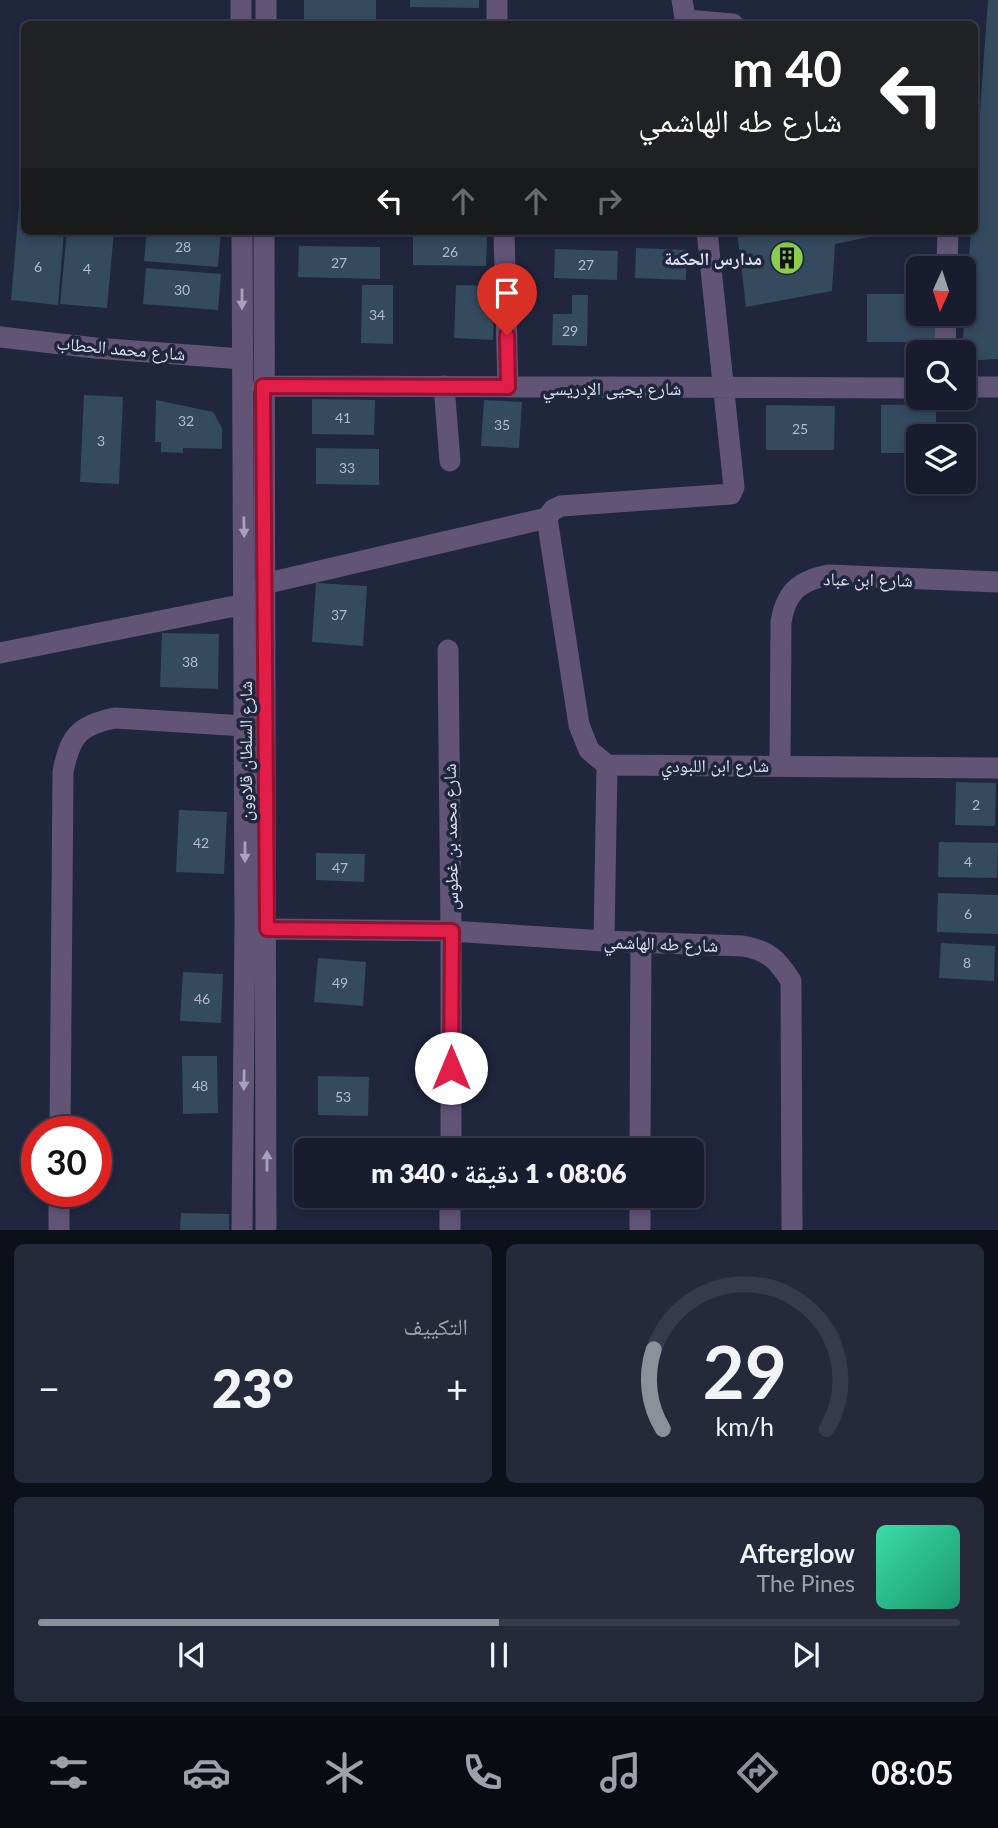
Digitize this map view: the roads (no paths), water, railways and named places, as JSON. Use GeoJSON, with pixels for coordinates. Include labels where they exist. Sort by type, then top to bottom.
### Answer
{"type":"FeatureCollection","features":[{"type":"Feature","properties":{"kind":"street"},"geometry":{"type":"LineString","coordinates":[[241,0],[241,21]]}},
{"type":"Feature","properties":{"kind":"street"},"geometry":{"type":"LineString","coordinates":[[266,0],[266,21]]}},
{"type":"Feature","properties":{"kind":"street"},"geometry":{"type":"LineString","coordinates":[[497,0],[497,21]]}},
{"type":"Feature","properties":{"kind":"street"},"geometry":{"type":"LineString","coordinates":[[685,15],[717,21]]}},
{"type":"Feature","properties":{"kind":"street","name":"شارع السلطان قلاوون"},"geometry":{"type":"LineString","coordinates":[[242,235],[245,604],[242,1230]]}},
{"type":"Feature","properties":{"kind":"street","name":"شارع السلطان قلاوون"},"geometry":{"type":"LineString","coordinates":[[264,235],[267,1230]]}},
{"type":"Feature","properties":{"kind":"street"},"geometry":{"type":"LineString","coordinates":[[504,235],[508,387]]}},
{"type":"Feature","properties":{"kind":"street"},"geometry":{"type":"LineString","coordinates":[[264,584],[547,518],[553,510],[561,506],[731,494],[734,487],[706,235]]}},
{"type":"Feature","properties":{"kind":"street"},"geometry":{"type":"LineString","coordinates":[[947,256],[948,235]]}},
{"type":"Feature","properties":{"kind":"street","name":"شارع محمد الحطاب"},"geometry":{"type":"LineString","coordinates":[[0,337],[95,348],[242,359]]}},
{"type":"Feature","properties":{"kind":"street","name":"شارع يحيى الإدريسي"},"geometry":{"type":"LineString","coordinates":[[263,386],[906,388]]}},
{"type":"Feature","properties":{"kind":"street"},"geometry":{"type":"LineString","coordinates":[[444,386],[450,461]]}},
{"type":"Feature","properties":{"kind":"street"},"geometry":{"type":"LineString","coordinates":[[976,387],[998,387]]}},
{"type":"Feature","properties":{"kind":"street"},"geometry":{"type":"LineString","coordinates":[[547,518],[579,726],[589,750],[607,765],[604,941]]}},
{"type":"Feature","properties":{"kind":"street","name":"شارع ابن عباد"},"geometry":{"type":"LineString","coordinates":[[780,765],[782,622],[784,605],[796,589],[808,579],[828,575],[998,582]]}},
{"type":"Feature","properties":{"kind":"street"},"geometry":{"type":"LineString","coordinates":[[0,653],[245,604]]}},
{"type":"Feature","properties":{"kind":"street","name":"شارع محمد بن غطوس"},"geometry":{"type":"LineString","coordinates":[[448,649],[452,931],[450,1138]]}},
{"type":"Feature","properties":{"kind":"street"},"geometry":{"type":"LineString","coordinates":[[60,1116],[63,772],[68,750],[78,731],[96,722],[115,718],[244,726]]}},
{"type":"Feature","properties":{"kind":"street","name":"شارع ابن اللبودي"},"geometry":{"type":"LineString","coordinates":[[607,765],[998,768]]}},
{"type":"Feature","properties":{"kind":"street","name":"شارع طه الهاشمي"},"geometry":{"type":"LineString","coordinates":[[267,929],[452,931],[759,949],[778,960],[791,981],[792,1230]]}},
{"type":"Feature","properties":{"kind":"street"},"geometry":{"type":"LineString","coordinates":[[640,1138],[641,941]]}},
{"type":"Feature","properties":{"kind":"street"},"geometry":{"type":"LineString","coordinates":[[59,1207],[59,1230]]}},
{"type":"Feature","properties":{"kind":"street"},"geometry":{"type":"LineString","coordinates":[[450,1208],[450,1230]]}},
{"type":"Feature","properties":{"kind":"street"},"geometry":{"type":"LineString","coordinates":[[640,1208],[640,1230]]}},
{"type":"Feature","properties":{"kind":"place","name":"مدارس الحكمة"},"geometry":{"type":"Point","coordinates":[787,258]}}]}
